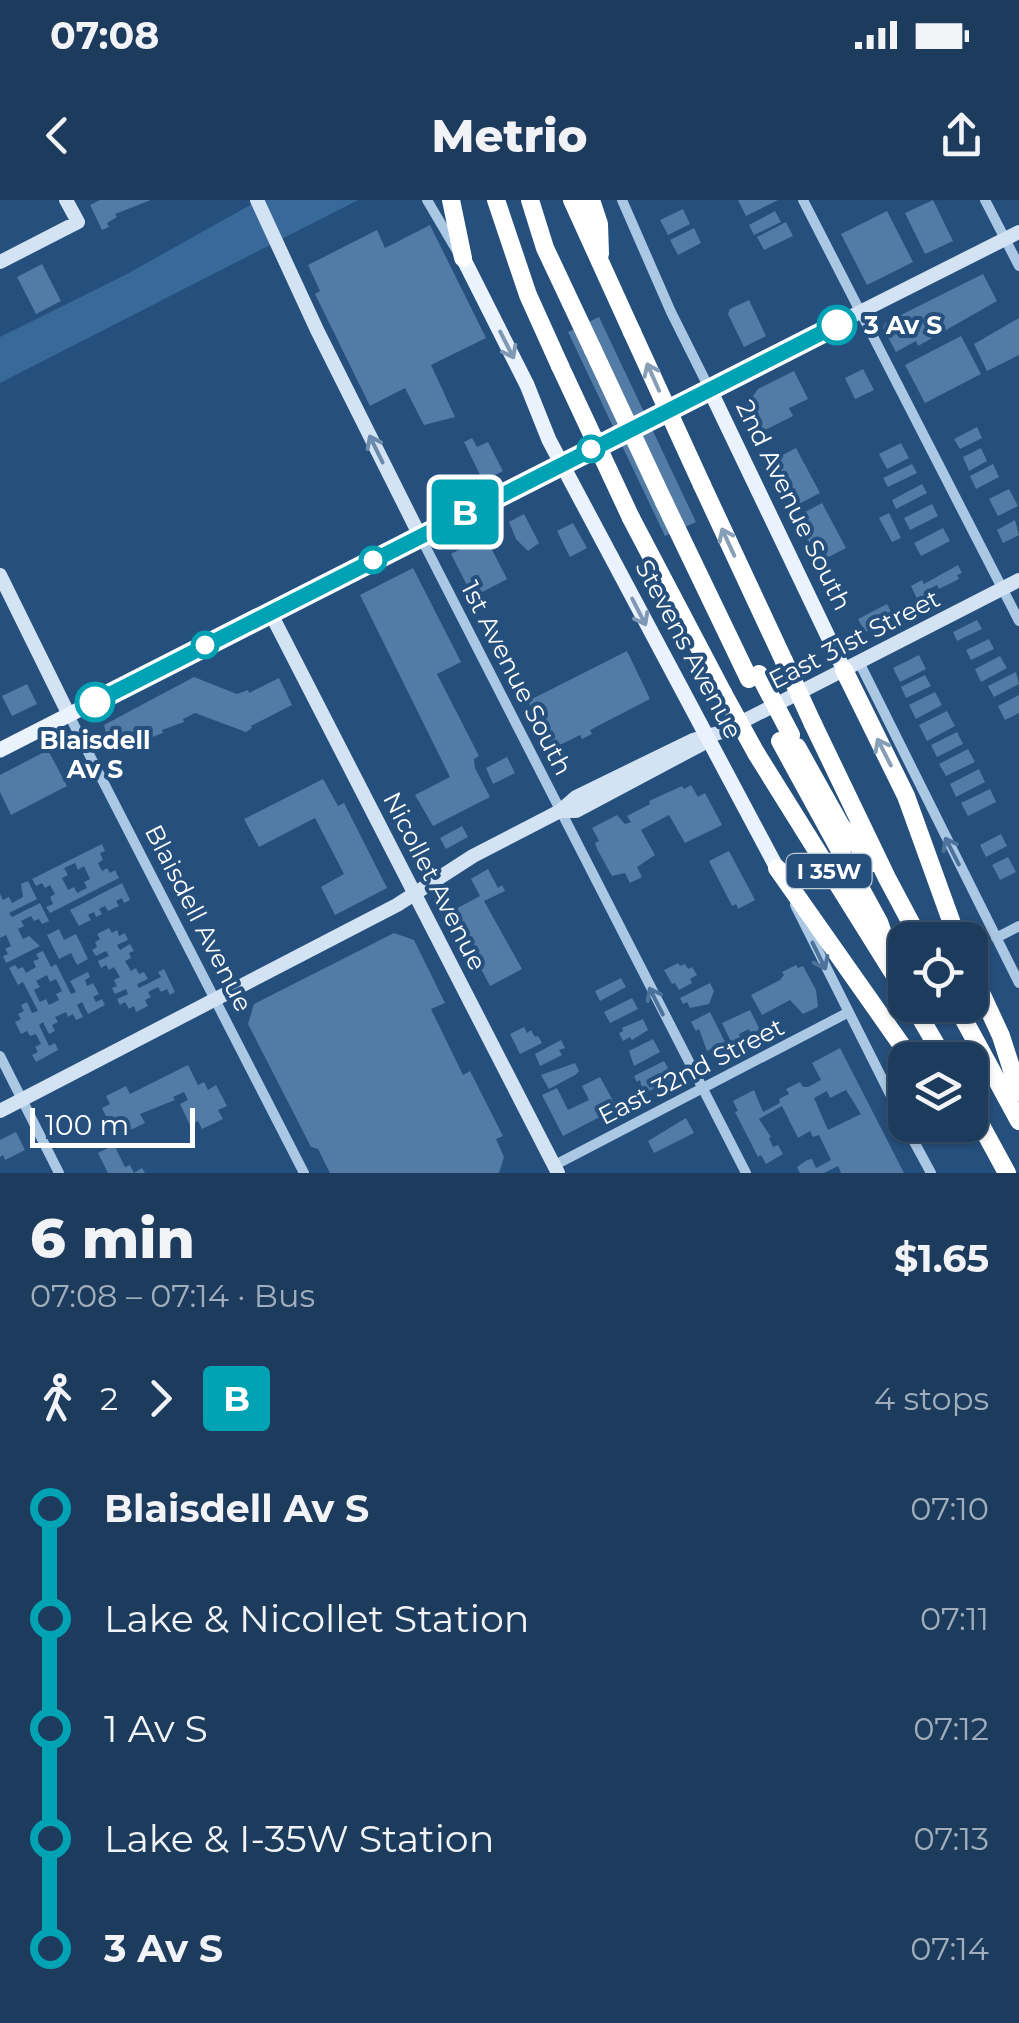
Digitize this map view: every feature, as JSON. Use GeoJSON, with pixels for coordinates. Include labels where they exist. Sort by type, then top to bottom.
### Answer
{"type":"FeatureCollection","features":[{"type":"Feature","properties":{"kind":"highway","name":"I 35W"},"geometry":{"type":"LineString","coordinates":[[496,200],[528,295],[631,518],[756,753],[888,964]]}},
{"type":"Feature","properties":{"kind":"highway"},"geometry":{"type":"LineString","coordinates":[[530,200],[545,248],[598,348]]}},
{"type":"Feature","properties":{"kind":"highway"},"geometry":{"type":"LineString","coordinates":[[542,200],[598,348],[668,500],[888,946]]}},
{"type":"Feature","properties":{"kind":"highway","name":"I 35W"},"geometry":{"type":"LineString","coordinates":[[572,200],[813,724],[910,922]]}},
{"type":"Feature","properties":{"kind":"highway"},"geometry":{"type":"LineString","coordinates":[[591,200],[599,224],[600,264]]}},
{"type":"Feature","properties":{"kind":"highway"},"geometry":{"type":"LineString","coordinates":[[452,208],[463,258]]}},
{"type":"Feature","properties":{"kind":"highway"},"geometry":{"type":"LineString","coordinates":[[852,666],[906,796],[952,922]]}},
{"type":"Feature","properties":{"kind":"highway"},"geometry":{"type":"LineString","coordinates":[[785,738],[841,826],[886,878]]}},
{"type":"Feature","properties":{"kind":"highway"},"geometry":{"type":"LineString","coordinates":[[777,868],[899,1042]]}},
{"type":"Feature","properties":{"kind":"highway"},"geometry":{"type":"LineString","coordinates":[[988,1008],[1019,1092]]}},
{"type":"Feature","properties":{"kind":"highway"},"geometry":{"type":"LineString","coordinates":[[965,1022],[1019,1121]]}},
{"type":"Feature","properties":{"kind":"highway"},"geometry":{"type":"LineString","coordinates":[[988,1137],[1004,1166]]}},
{"type":"Feature","properties":{"kind":"highway"},"geometry":{"type":"LineString","coordinates":[[981,1142],[1004,1166]]}},
{"type":"Feature","properties":{"kind":"main road","name":"Stevens Avenue"},"geometry":{"type":"LineString","coordinates":[[463,258],[562,463],[777,868]]}},
{"type":"Feature","properties":{"kind":"main road"},"geometry":{"type":"LineString","coordinates":[[0,750],[709,388]]}},
{"type":"Feature","properties":{"kind":"main road","name":"2nd Avenue South"},"geometry":{"type":"LineString","coordinates":[[709,388],[852,666]]}},
{"type":"Feature","properties":{"kind":"street"},"geometry":{"type":"LineString","coordinates":[[0,262],[78,222],[66,200]]}},
{"type":"Feature","properties":{"kind":"street","name":"1st Avenue South"},"geometry":{"type":"LineString","coordinates":[[257,200],[420,536],[746,1173]]}},
{"type":"Feature","properties":{"kind":"street","name":"Stevens Avenue"},"geometry":{"type":"LineString","coordinates":[[427,200],[452,246],[463,258]]}},
{"type":"Feature","properties":{"kind":"street","name":"2nd Avenue South"},"geometry":{"type":"LineString","coordinates":[[622,200],[670,312],[709,388]]}},
{"type":"Feature","properties":{"kind":"street"},"geometry":{"type":"LineString","coordinates":[[803,200],[1019,620]]}},
{"type":"Feature","properties":{"kind":"street"},"geometry":{"type":"LineString","coordinates":[[986,200],[1012,236],[1019,266]]}},
{"type":"Feature","properties":{"kind":"street"},"geometry":{"type":"LineString","coordinates":[[709,388],[1012,236]]}},
{"type":"Feature","properties":{"kind":"street","name":"Blaisdell Avenue"},"geometry":{"type":"LineString","coordinates":[[0,575],[304,1173]]}},
{"type":"Feature","properties":{"kind":"street","name":"East 31st Street"},"geometry":{"type":"LineString","coordinates":[[0,1111],[416,894],[472,856],[560,811],[576,797],[693,740],[709,737],[1019,580]]}},
{"type":"Feature","properties":{"kind":"street","name":"Nicollet Avenue"},"geometry":{"type":"LineString","coordinates":[[270,612],[556,1169]]}},
{"type":"Feature","properties":{"kind":"street","name":"2nd Avenue South"},"geometry":{"type":"LineString","coordinates":[[852,666],[1019,983]]}},
{"type":"Feature","properties":{"kind":"street","name":"Stevens Avenue"},"geometry":{"type":"LineString","coordinates":[[777,868],[888,1092]]}},
{"type":"Feature","properties":{"kind":"street"},"geometry":{"type":"LineString","coordinates":[[996,938],[1019,926]]}},
{"type":"Feature","properties":{"kind":"street","name":"East 32nd Street"},"geometry":{"type":"LineString","coordinates":[[556,1169],[701,1088],[847,1014]]}},
{"type":"Feature","properties":{"kind":"street"},"geometry":{"type":"LineString","coordinates":[[0,1056],[59,1173]]}},
{"type":"Feature","properties":{"kind":"street","name":"Stevens Avenue"},"geometry":{"type":"LineString","coordinates":[[914,1142],[931,1173]]}},
{"type":"Feature","properties":{"kind":"shaded area"},"geometry":{"type":"Polygon","coordinates":[[[259,200],[358,200],[0,383],[0,337],[127,274],[259,200]]]}},
{"type":"Feature","properties":{"kind":"building"},"geometry":{"type":"Polygon","coordinates":[[[100,200],[151,200],[115,214],[117,217],[107,223],[109,227],[102,230],[90,205],[100,200]]]}},
{"type":"Feature","properties":{"kind":"building"},"geometry":{"type":"Polygon","coordinates":[[[738,200],[778,200],[746,216],[738,200]]]}},
{"type":"Feature","properties":{"kind":"building"},"geometry":{"type":"Polygon","coordinates":[[[933,200],[953,241],[925,254],[905,213],[933,200]]]}},
{"type":"Feature","properties":{"kind":"building"},"geometry":{"type":"Polygon","coordinates":[[[683,209],[690,224],[668,235],[660,220],[683,209]]]}},
{"type":"Feature","properties":{"kind":"building"},"geometry":{"type":"Polygon","coordinates":[[[775,211],[781,222],[754,235],[749,225],[775,211]]]}},
{"type":"Feature","properties":{"kind":"building"},"geometry":{"type":"Polygon","coordinates":[[[887,211],[913,262],[867,285],[841,234],[887,211]]]}},
{"type":"Feature","properties":{"kind":"building"},"geometry":{"type":"Polygon","coordinates":[[[786,222],[793,236],[764,250],[757,237],[786,222]]]}},
{"type":"Feature","properties":{"kind":"building"},"geometry":{"type":"Polygon","coordinates":[[[430,225],[486,338],[431,365],[455,417],[424,425],[405,388],[370,406],[315,294],[320,291],[308,265],[377,230],[385,248],[430,225]]]}},
{"type":"Feature","properties":{"kind":"building"},"geometry":{"type":"Polygon","coordinates":[[[694,228],[701,243],[678,255],[670,240],[694,228]]]}},
{"type":"Feature","properties":{"kind":"building"},"geometry":{"type":"Polygon","coordinates":[[[42,264],[61,301],[36,314],[17,277],[42,264]]]}},
{"type":"Feature","properties":{"kind":"building"},"geometry":{"type":"Polygon","coordinates":[[[983,274],[997,301],[918,346],[916,341],[896,352],[883,328],[885,323],[983,274]]]}},
{"type":"Feature","properties":{"kind":"building"},"geometry":{"type":"Polygon","coordinates":[[[749,300],[766,336],[744,347],[728,314],[730,309],[749,300]]]}},
{"type":"Feature","properties":{"kind":"building"},"geometry":{"type":"Polygon","coordinates":[[[599,317],[696,522],[665,536],[568,332],[599,317]]]}},
{"type":"Feature","properties":{"kind":"building"},"geometry":{"type":"Polygon","coordinates":[[[1019,318],[1019,355],[987,371],[974,344],[1019,318]]]}},
{"type":"Feature","properties":{"kind":"building"},"geometry":{"type":"Polygon","coordinates":[[[961,336],[981,374],[925,403],[905,365],[961,336]]]}},
{"type":"Feature","properties":{"kind":"building"},"geometry":{"type":"Polygon","coordinates":[[[863,369],[874,390],[855,399],[845,378],[863,369]]]}},
{"type":"Feature","properties":{"kind":"building"},"geometry":{"type":"Polygon","coordinates":[[[794,371],[808,399],[789,408],[793,416],[755,435],[743,410],[758,389],[794,371]]]}},
{"type":"Feature","properties":{"kind":"building"},"geometry":{"type":"Polygon","coordinates":[[[977,427],[982,438],[960,449],[954,439],[977,427]]]}},
{"type":"Feature","properties":{"kind":"building"},"geometry":{"type":"Polygon","coordinates":[[[472,438],[477,447],[488,442],[503,471],[483,481],[464,442],[472,438]]]}},
{"type":"Feature","properties":{"kind":"building"},"geometry":{"type":"Polygon","coordinates":[[[901,443],[909,458],[887,469],[879,454],[901,443]]]}},
{"type":"Feature","properties":{"kind":"building"},"geometry":{"type":"Polygon","coordinates":[[[796,448],[820,493],[793,507],[769,462],[796,448]]]}},
{"type":"Feature","properties":{"kind":"building"},"geometry":{"type":"Polygon","coordinates":[[[981,448],[987,461],[969,471],[963,457],[981,448]]]}},
{"type":"Feature","properties":{"kind":"building"},"geometry":{"type":"Polygon","coordinates":[[[912,464],[917,473],[888,487],[883,478],[912,464]]]}},
{"type":"Feature","properties":{"kind":"building"},"geometry":{"type":"Polygon","coordinates":[[[993,464],[999,477],[976,489],[970,476],[993,464]]]}},
{"type":"Feature","properties":{"kind":"building"},"geometry":{"type":"Polygon","coordinates":[[[922,484],[927,493],[896,509],[892,500],[922,484]]]}},
{"type":"Feature","properties":{"kind":"building"},"geometry":{"type":"Polygon","coordinates":[[[1009,489],[1018,506],[998,516],[989,499],[1009,489]]]}},
{"type":"Feature","properties":{"kind":"building"},"geometry":{"type":"Polygon","coordinates":[[[822,503],[846,548],[819,562],[796,517],[822,503]]]}},
{"type":"Feature","properties":{"kind":"building"},"geometry":{"type":"Polygon","coordinates":[[[932,504],[938,516],[910,530],[904,518],[932,504]]]}},
{"type":"Feature","properties":{"kind":"building"},"geometry":{"type":"Polygon","coordinates":[[[889,513],[901,538],[892,542],[879,518],[889,513]]]}},
{"type":"Feature","properties":{"kind":"building"},"geometry":{"type":"Polygon","coordinates":[[[524,514],[539,543],[528,551],[516,539],[509,522],[524,514]]]}},
{"type":"Feature","properties":{"kind":"building"},"geometry":{"type":"Polygon","coordinates":[[[1015,520],[1019,535],[1003,543],[997,530],[1015,520]]]}},
{"type":"Feature","properties":{"kind":"building"},"geometry":{"type":"Polygon","coordinates":[[[573,523],[587,548],[570,557],[557,531],[573,523]]]}},
{"type":"Feature","properties":{"kind":"building"},"geometry":{"type":"Polygon","coordinates":[[[943,528],[950,541],[921,556],[914,543],[943,528]]]}},
{"type":"Feature","properties":{"kind":"building"},"geometry":{"type":"Polygon","coordinates":[[[485,536],[507,579],[473,597],[451,554],[485,536]]]}},
{"type":"Feature","properties":{"kind":"building"},"geometry":{"type":"Polygon","coordinates":[[[958,565],[962,573],[957,575],[959,579],[927,590],[932,599],[920,605],[911,586],[922,580],[924,584],[958,565]]]}},
{"type":"Feature","properties":{"kind":"building"},"geometry":{"type":"Polygon","coordinates":[[[413,568],[461,662],[437,674],[479,756],[474,759],[475,768],[490,797],[433,826],[415,795],[450,777],[360,595],[413,568]]]}},
{"type":"Feature","properties":{"kind":"building"},"geometry":{"type":"Polygon","coordinates":[[[887,604],[894,618],[865,632],[858,619],[887,604]]]}},
{"type":"Feature","properties":{"kind":"building"},"geometry":{"type":"Polygon","coordinates":[[[977,620],[982,629],[957,641],[953,632],[977,620]]]}},
{"type":"Feature","properties":{"kind":"building"},"geometry":{"type":"Polygon","coordinates":[[[989,639],[994,649],[971,660],[966,650],[989,639]]]}},
{"type":"Feature","properties":{"kind":"building"},"geometry":{"type":"Polygon","coordinates":[[[627,651],[650,699],[590,730],[592,734],[582,739],[580,735],[552,749],[528,701],[627,651]]]}},
{"type":"Feature","properties":{"kind":"building"},"geometry":{"type":"Polygon","coordinates":[[[919,655],[926,669],[900,682],[893,668],[919,655]]]}},
{"type":"Feature","properties":{"kind":"building"},"geometry":{"type":"Polygon","coordinates":[[[1000,656],[1007,668],[981,682],[975,669],[1000,656]]]}},
{"type":"Feature","properties":{"kind":"building"},"geometry":{"type":"Polygon","coordinates":[[[1016,672],[1019,684],[994,697],[988,686],[1016,672]]]}},
{"type":"Feature","properties":{"kind":"building"},"geometry":{"type":"Polygon","coordinates":[[[925,675],[931,686],[906,698],[901,687],[925,675]]]}},
{"type":"Feature","properties":{"kind":"building"},"geometry":{"type":"Polygon","coordinates":[[[194,677],[237,694],[248,690],[249,693],[279,678],[292,705],[246,732],[195,713],[162,730],[163,733],[139,742],[141,745],[118,753],[108,740],[104,725],[194,677]]]}},
{"type":"Feature","properties":{"kind":"building"},"geometry":{"type":"Polygon","coordinates":[[[27,684],[37,704],[12,716],[2,696],[27,684]]]}},
{"type":"Feature","properties":{"kind":"building"},"geometry":{"type":"Polygon","coordinates":[[[935,692],[942,705],[916,719],[909,705],[935,692]]]}},
{"type":"Feature","properties":{"kind":"building"},"geometry":{"type":"Polygon","coordinates":[[[1019,695],[1019,713],[1005,720],[998,706],[1019,695]]]}},
{"type":"Feature","properties":{"kind":"building"},"geometry":{"type":"Polygon","coordinates":[[[947,711],[955,726],[927,741],[919,725],[947,711]]]}},
{"type":"Feature","properties":{"kind":"building"},"geometry":{"type":"Polygon","coordinates":[[[957,732],[963,744],[937,757],[931,745],[957,732]]]}},
{"type":"Feature","properties":{"kind":"building"},"geometry":{"type":"Polygon","coordinates":[[[968,749],[975,762],[946,776],[939,764],[968,749]]]}},
{"type":"Feature","properties":{"kind":"building"},"geometry":{"type":"Polygon","coordinates":[[[48,750],[67,786],[11,815],[0,792],[0,775],[48,750]]]}},
{"type":"Feature","properties":{"kind":"building"},"geometry":{"type":"Polygon","coordinates":[[[507,757],[515,773],[493,784],[486,768],[507,757]]]}},
{"type":"Feature","properties":{"kind":"building"},"geometry":{"type":"Polygon","coordinates":[[[979,769],[985,782],[956,797],[950,784],[979,769]]]}},
{"type":"Feature","properties":{"kind":"building"},"geometry":{"type":"Polygon","coordinates":[[[323,779],[338,806],[344,803],[387,888],[335,915],[321,887],[344,874],[315,818],[259,847],[244,819],[323,779]]]}},
{"type":"Feature","properties":{"kind":"building"},"geometry":{"type":"Polygon","coordinates":[[[691,785],[698,797],[705,793],[722,825],[685,843],[669,815],[641,830],[655,855],[637,867],[642,877],[630,883],[625,873],[612,876],[597,849],[595,843],[599,841],[592,828],[617,815],[625,824],[631,822],[627,816],[650,804],[649,801],[691,785]]]}},
{"type":"Feature","properties":{"kind":"building"},"geometry":{"type":"Polygon","coordinates":[[[990,789],[996,802],[968,816],[961,803],[990,789]]]}},
{"type":"Feature","properties":{"kind":"building"},"geometry":{"type":"Polygon","coordinates":[[[462,826],[468,837],[446,849],[440,838],[462,826]]]}},
{"type":"Feature","properties":{"kind":"building"},"geometry":{"type":"Polygon","coordinates":[[[1001,834],[1007,846],[986,857],[980,845],[1001,834]]]}},
{"type":"Feature","properties":{"kind":"building"},"geometry":{"type":"Polygon","coordinates":[[[102,844],[105,851],[100,853],[103,860],[98,863],[102,871],[115,870],[119,878],[50,913],[46,907],[53,904],[50,897],[55,894],[50,885],[36,886],[32,879],[102,844]],[[75,863],[64,868],[68,875],[62,878],[68,890],[74,887],[77,893],[87,888],[84,882],[90,879],[84,866],[78,870],[75,863]]]}},
{"type":"Feature","properties":{"kind":"building"},"geometry":{"type":"Polygon","coordinates":[[[729,851],[755,900],[738,909],[736,904],[732,906],[709,861],[729,851]]]}},
{"type":"Feature","properties":{"kind":"building"},"geometry":{"type":"Polygon","coordinates":[[[1008,857],[1016,872],[1000,880],[992,865],[1008,857]]]}},
{"type":"Feature","properties":{"kind":"building"},"geometry":{"type":"Polygon","coordinates":[[[488,869],[498,888],[502,885],[505,891],[484,901],[522,969],[490,986],[479,965],[483,963],[458,914],[454,916],[452,911],[480,896],[471,879],[488,869]]]}},
{"type":"Feature","properties":{"kind":"building"},"geometry":{"type":"Polygon","coordinates":[[[28,881],[37,899],[9,913],[12,917],[40,903],[49,921],[42,924],[31,916],[21,921],[24,926],[18,929],[23,939],[29,936],[40,946],[6,963],[5,949],[11,946],[6,935],[0,938],[0,894],[12,903],[23,897],[21,884],[28,881]]]}},
{"type":"Feature","properties":{"kind":"building"},"geometry":{"type":"Polygon","coordinates":[[[122,883],[130,900],[116,901],[119,906],[108,911],[105,906],[99,909],[102,914],[88,915],[91,920],[79,926],[70,910],[122,883]]]}},
{"type":"Feature","properties":{"kind":"building"},"geometry":{"type":"Polygon","coordinates":[[[109,928],[112,933],[117,930],[119,936],[125,933],[128,940],[117,945],[120,950],[130,944],[134,951],[125,961],[131,971],[136,968],[148,979],[137,984],[139,988],[161,977],[158,972],[164,969],[175,992],[170,995],[167,989],[161,992],[158,987],[148,992],[148,1006],[136,1012],[134,1006],[129,1009],[125,1002],[120,1005],[117,999],[128,994],[126,989],[115,994],[112,988],[117,986],[114,980],[120,977],[114,967],[101,968],[98,961],[109,956],[106,951],[96,956],[92,950],[100,939],[97,934],[109,928]]]}},
{"type":"Feature","properties":{"kind":"building"},"geometry":{"type":"Polygon","coordinates":[[[59,929],[64,940],[76,934],[88,959],[77,965],[71,953],[59,959],[47,935],[59,929]]]}},
{"type":"Feature","properties":{"kind":"building"},"geometry":{"type":"Polygon","coordinates":[[[394,933],[414,940],[445,1003],[431,1009],[463,1075],[470,1071],[503,1136],[496,1139],[504,1157],[499,1173],[330,1173],[318,1149],[311,1147],[248,1024],[254,1004],[394,933]]]}},
{"type":"Feature","properties":{"kind":"building"},"geometry":{"type":"Polygon","coordinates":[[[43,951],[51,967],[56,964],[71,994],[76,992],[70,981],[88,972],[87,986],[93,983],[99,994],[93,997],[96,1002],[102,999],[105,1005],[88,1014],[82,1002],[77,1005],[83,1017],[76,1020],[66,1012],[55,1017],[55,1031],[49,1034],[43,1022],[39,1025],[49,1046],[55,1043],[58,1050],[36,1062],[32,1055],[41,1044],[36,1034],[21,1034],[15,1022],[24,1011],[21,1005],[27,1002],[32,1013],[38,1011],[23,982],[18,985],[9,968],[23,967],[26,973],[36,967],[36,954],[43,951]],[[47,975],[36,981],[40,987],[34,990],[40,1002],[46,999],[49,1005],[59,1000],[56,994],[62,991],[56,979],[50,982],[47,975]]]}},
{"type":"Feature","properties":{"kind":"building"},"geometry":{"type":"Polygon","coordinates":[[[678,963],[688,969],[692,967],[697,975],[679,990],[664,970],[678,963]]]}},
{"type":"Feature","properties":{"kind":"building"},"geometry":{"type":"Polygon","coordinates":[[[803,966],[816,990],[818,1007],[803,1014],[790,1000],[762,1015],[751,995],[780,980],[782,972],[803,966]]]}},
{"type":"Feature","properties":{"kind":"building"},"geometry":{"type":"Polygon","coordinates":[[[621,978],[626,987],[600,1001],[595,991],[621,978]]]}},
{"type":"Feature","properties":{"kind":"building"},"geometry":{"type":"Polygon","coordinates":[[[710,983],[714,991],[709,1004],[690,1008],[687,1002],[683,1004],[680,998],[710,983]]]}},
{"type":"Feature","properties":{"kind":"building"},"geometry":{"type":"Polygon","coordinates":[[[632,998],[638,1009],[610,1023],[604,1012],[632,998]]]}},
{"type":"Feature","properties":{"kind":"building"},"geometry":{"type":"Polygon","coordinates":[[[750,1010],[760,1030],[751,1034],[749,1029],[739,1034],[741,1039],[732,1044],[722,1023],[750,1010]]]}},
{"type":"Feature","properties":{"kind":"building"},"geometry":{"type":"Polygon","coordinates":[[[710,1012],[725,1042],[707,1051],[699,1029],[696,1031],[691,1022],[710,1012]]]}},
{"type":"Feature","properties":{"kind":"building"},"geometry":{"type":"Polygon","coordinates":[[[643,1019],[648,1030],[623,1041],[619,1033],[622,1028],[643,1019]]]}},
{"type":"Feature","properties":{"kind":"building"},"geometry":{"type":"Polygon","coordinates":[[[524,1027],[542,1043],[520,1054],[510,1034],[524,1027]]]}},
{"type":"Feature","properties":{"kind":"building"},"geometry":{"type":"Polygon","coordinates":[[[653,1039],[660,1052],[634,1066],[629,1051],[653,1039]]]}},
{"type":"Feature","properties":{"kind":"building"},"geometry":{"type":"Polygon","coordinates":[[[561,1040],[565,1048],[559,1050],[562,1055],[540,1066],[535,1054],[561,1040]]]}},
{"type":"Feature","properties":{"kind":"building"},"geometry":{"type":"Polygon","coordinates":[[[840,1048],[904,1173],[841,1173],[838,1166],[824,1173],[800,1173],[797,1167],[807,1160],[812,1159],[816,1168],[831,1160],[819,1135],[813,1137],[810,1131],[798,1138],[782,1106],[759,1119],[773,1147],[778,1145],[783,1154],[766,1164],[761,1155],[758,1157],[733,1101],[754,1090],[763,1112],[789,1094],[786,1089],[800,1082],[808,1087],[821,1080],[812,1063],[840,1048]],[[846,1090],[830,1098],[827,1091],[814,1098],[828,1130],[861,1114],[846,1090]]]}},
{"type":"Feature","properties":{"kind":"building"},"geometry":{"type":"Polygon","coordinates":[[[664,1061],[666,1073],[669,1071],[673,1079],[643,1094],[640,1080],[637,1082],[634,1076],[664,1061]]]}},
{"type":"Feature","properties":{"kind":"building"},"geometry":{"type":"Polygon","coordinates":[[[575,1063],[579,1071],[575,1075],[549,1089],[541,1075],[575,1063]]]}},
{"type":"Feature","properties":{"kind":"building"},"geometry":{"type":"Polygon","coordinates":[[[188,1065],[198,1085],[204,1082],[208,1090],[216,1085],[227,1106],[218,1110],[223,1119],[202,1129],[198,1121],[190,1125],[180,1104],[188,1100],[184,1092],[173,1097],[175,1100],[140,1114],[145,1123],[124,1133],[120,1125],[112,1129],[102,1108],[110,1104],[106,1096],[126,1086],[130,1094],[188,1065]]]}},
{"type":"Feature","properties":{"kind":"building"},"geometry":{"type":"Polygon","coordinates":[[[600,1077],[617,1108],[563,1136],[542,1095],[557,1088],[568,1110],[589,1100],[582,1086],[600,1077]]]}},
{"type":"Feature","properties":{"kind":"building"},"geometry":{"type":"Polygon","coordinates":[[[686,1118],[694,1133],[654,1153],[648,1141],[686,1118]]]}},
{"type":"Feature","properties":{"kind":"building"},"geometry":{"type":"Polygon","coordinates":[[[16,1132],[25,1150],[5,1160],[3,1155],[0,1157],[0,1140],[16,1132]]]}},
{"type":"Feature","properties":{"kind":"building"},"geometry":{"type":"Polygon","coordinates":[[[114,1145],[125,1167],[130,1165],[134,1173],[108,1173],[98,1153],[114,1145]]]}},
{"type":"Feature","properties":{"kind":"bus line","name":"B"},"geometry":{"type":"LineString","coordinates":[[95,702],[837,325]]}},
{"type":"Feature","properties":{"kind":"place","name":"3 Av S"},"geometry":{"type":"Point","coordinates":[837,325]}},
{"type":"Feature","properties":{"kind":"place","name":"Blaisdell Av S"},"geometry":{"type":"Point","coordinates":[95,702]}}]}
